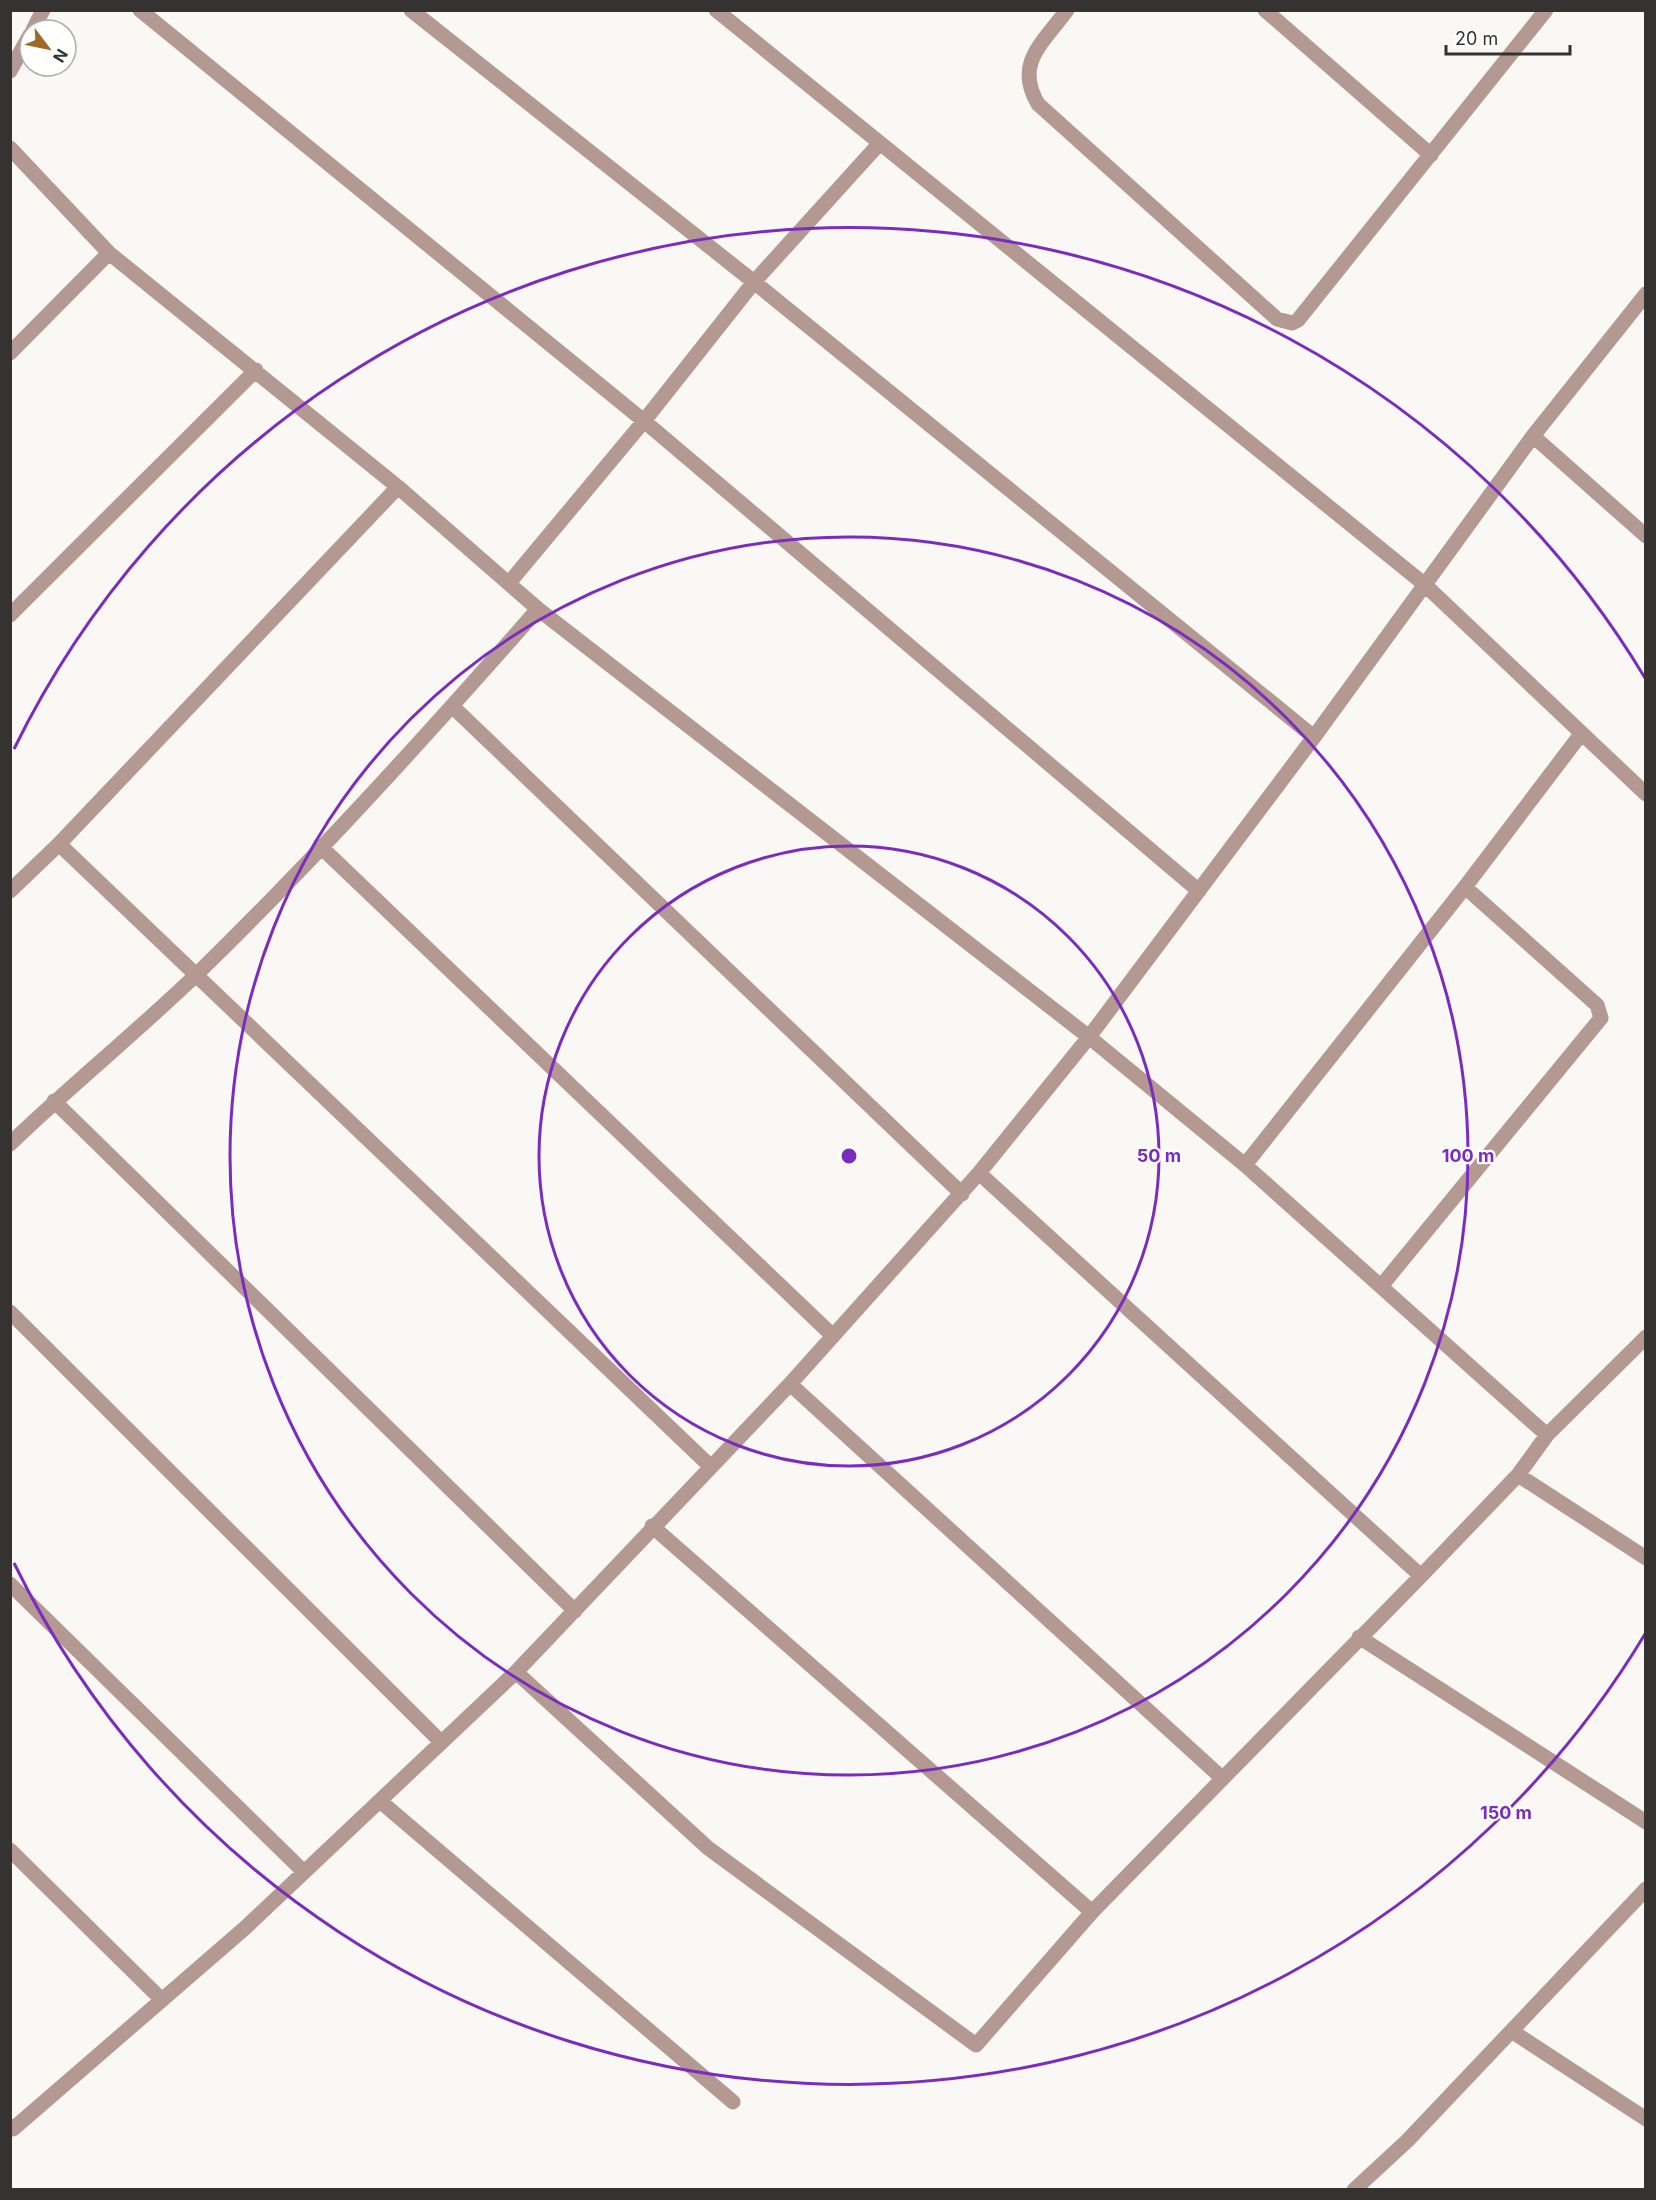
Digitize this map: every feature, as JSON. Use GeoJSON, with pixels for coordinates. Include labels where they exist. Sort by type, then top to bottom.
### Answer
{"type":"FeatureCollection","features":[{"type":"Feature","properties":{"kind":"street"},"geometry":{"type":"LineString","coordinates":[[140,10],[644,421],[1199,891]]}},
{"type":"Feature","properties":{"kind":"street"},"geometry":{"type":"LineString","coordinates":[[411,10],[754,282],[1314,737]]}},
{"type":"Feature","properties":{"kind":"street"},"geometry":{"type":"LineString","coordinates":[[716,10],[1424,584],[1646,794]]}},
{"type":"Feature","properties":{"kind":"street"},"geometry":{"type":"LineString","coordinates":[[1066,10],[1031,60],[1026,76],[1038,104],[1284,322],[1298,320],[1546,10]]}},
{"type":"Feature","properties":{"kind":"street"},"geometry":{"type":"LineString","coordinates":[[1265,10],[1431,155]]}},
{"type":"Feature","properties":{"kind":"street"},"geometry":{"type":"LineString","coordinates":[[10,71],[18,57]]}},
{"type":"Feature","properties":{"kind":"street"},"geometry":{"type":"LineString","coordinates":[[509,583],[644,421],[754,282],[879,144]]}},
{"type":"Feature","properties":{"kind":"street"},"geometry":{"type":"LineString","coordinates":[[10,148],[109,253],[398,487],[538,609],[1089,1037],[1245,1165],[1382,1285],[1547,1435]]}},
{"type":"Feature","properties":{"kind":"street"},"geometry":{"type":"LineString","coordinates":[[10,353],[109,253]]}},
{"type":"Feature","properties":{"kind":"street"},"geometry":{"type":"LineString","coordinates":[[11,2130],[245,1928],[516,1672],[652,1526],[790,1384],[962,1194],[1089,1037],[1314,737],[1533,436],[1646,294]]}},
{"type":"Feature","properties":{"kind":"street"},"geometry":{"type":"LineString","coordinates":[[10,615],[256,370]]}},
{"type":"Feature","properties":{"kind":"street"},"geometry":{"type":"LineString","coordinates":[[1533,436],[1646,536]]}},
{"type":"Feature","properties":{"kind":"street"},"geometry":{"type":"LineString","coordinates":[[10,891],[59,844],[398,487]]}},
{"type":"Feature","properties":{"kind":"street"},"geometry":{"type":"LineString","coordinates":[[10,1144],[54,1101],[196,975],[321,848],[538,609]]}},
{"type":"Feature","properties":{"kind":"street"},"geometry":{"type":"LineString","coordinates":[[452,706],[962,1194]]}},
{"type":"Feature","properties":{"kind":"street"},"geometry":{"type":"LineString","coordinates":[[1245,1165],[1465,887],[1581,734]]}},
{"type":"Feature","properties":{"kind":"street"},"geometry":{"type":"LineString","coordinates":[[59,844],[710,1466]]}},
{"type":"Feature","properties":{"kind":"street"},"geometry":{"type":"LineString","coordinates":[[321,848],[832,1335]]}},
{"type":"Feature","properties":{"kind":"street"},"geometry":{"type":"LineString","coordinates":[[1382,1285],[1601,1018],[1597,1005],[1465,887]]}},
{"type":"Feature","properties":{"kind":"street"},"geometry":{"type":"LineString","coordinates":[[54,1101],[575,1611]]}},
{"type":"Feature","properties":{"kind":"street"},"geometry":{"type":"LineString","coordinates":[[979,1173],[1421,1576]]}},
{"type":"Feature","properties":{"kind":"street"},"geometry":{"type":"LineString","coordinates":[[10,1312],[441,1742]]}},
{"type":"Feature","properties":{"kind":"street"},"geometry":{"type":"LineString","coordinates":[[516,1672],[708,1848],[976,2045],[1092,1912],[1518,1475],[1547,1435],[1642,1347]]}},
{"type":"Feature","properties":{"kind":"street"},"geometry":{"type":"LineString","coordinates":[[790,1384],[1222,1778]]}},
{"type":"Feature","properties":{"kind":"street"},"geometry":{"type":"LineString","coordinates":[[1518,1475],[1646,1558]]}},
{"type":"Feature","properties":{"kind":"street"},"geometry":{"type":"LineString","coordinates":[[652,1526],[1092,1912]]}},
{"type":"Feature","properties":{"kind":"street"},"geometry":{"type":"LineString","coordinates":[[10,1584],[303,1871]]}},
{"type":"Feature","properties":{"kind":"street"},"geometry":{"type":"LineString","coordinates":[[1359,1637],[1646,1822]]}},
{"type":"Feature","properties":{"kind":"street"},"geometry":{"type":"LineString","coordinates":[[380,1801],[733,2102]]}},
{"type":"Feature","properties":{"kind":"street"},"geometry":{"type":"LineString","coordinates":[[10,1850],[162,2000]]}},
{"type":"Feature","properties":{"kind":"street"},"geometry":{"type":"LineString","coordinates":[[1354,2190],[1407,2141],[1513,2032],[1646,1889]]}},
{"type":"Feature","properties":{"kind":"street"},"geometry":{"type":"LineString","coordinates":[[1513,2032],[1646,2120]]}}]}
